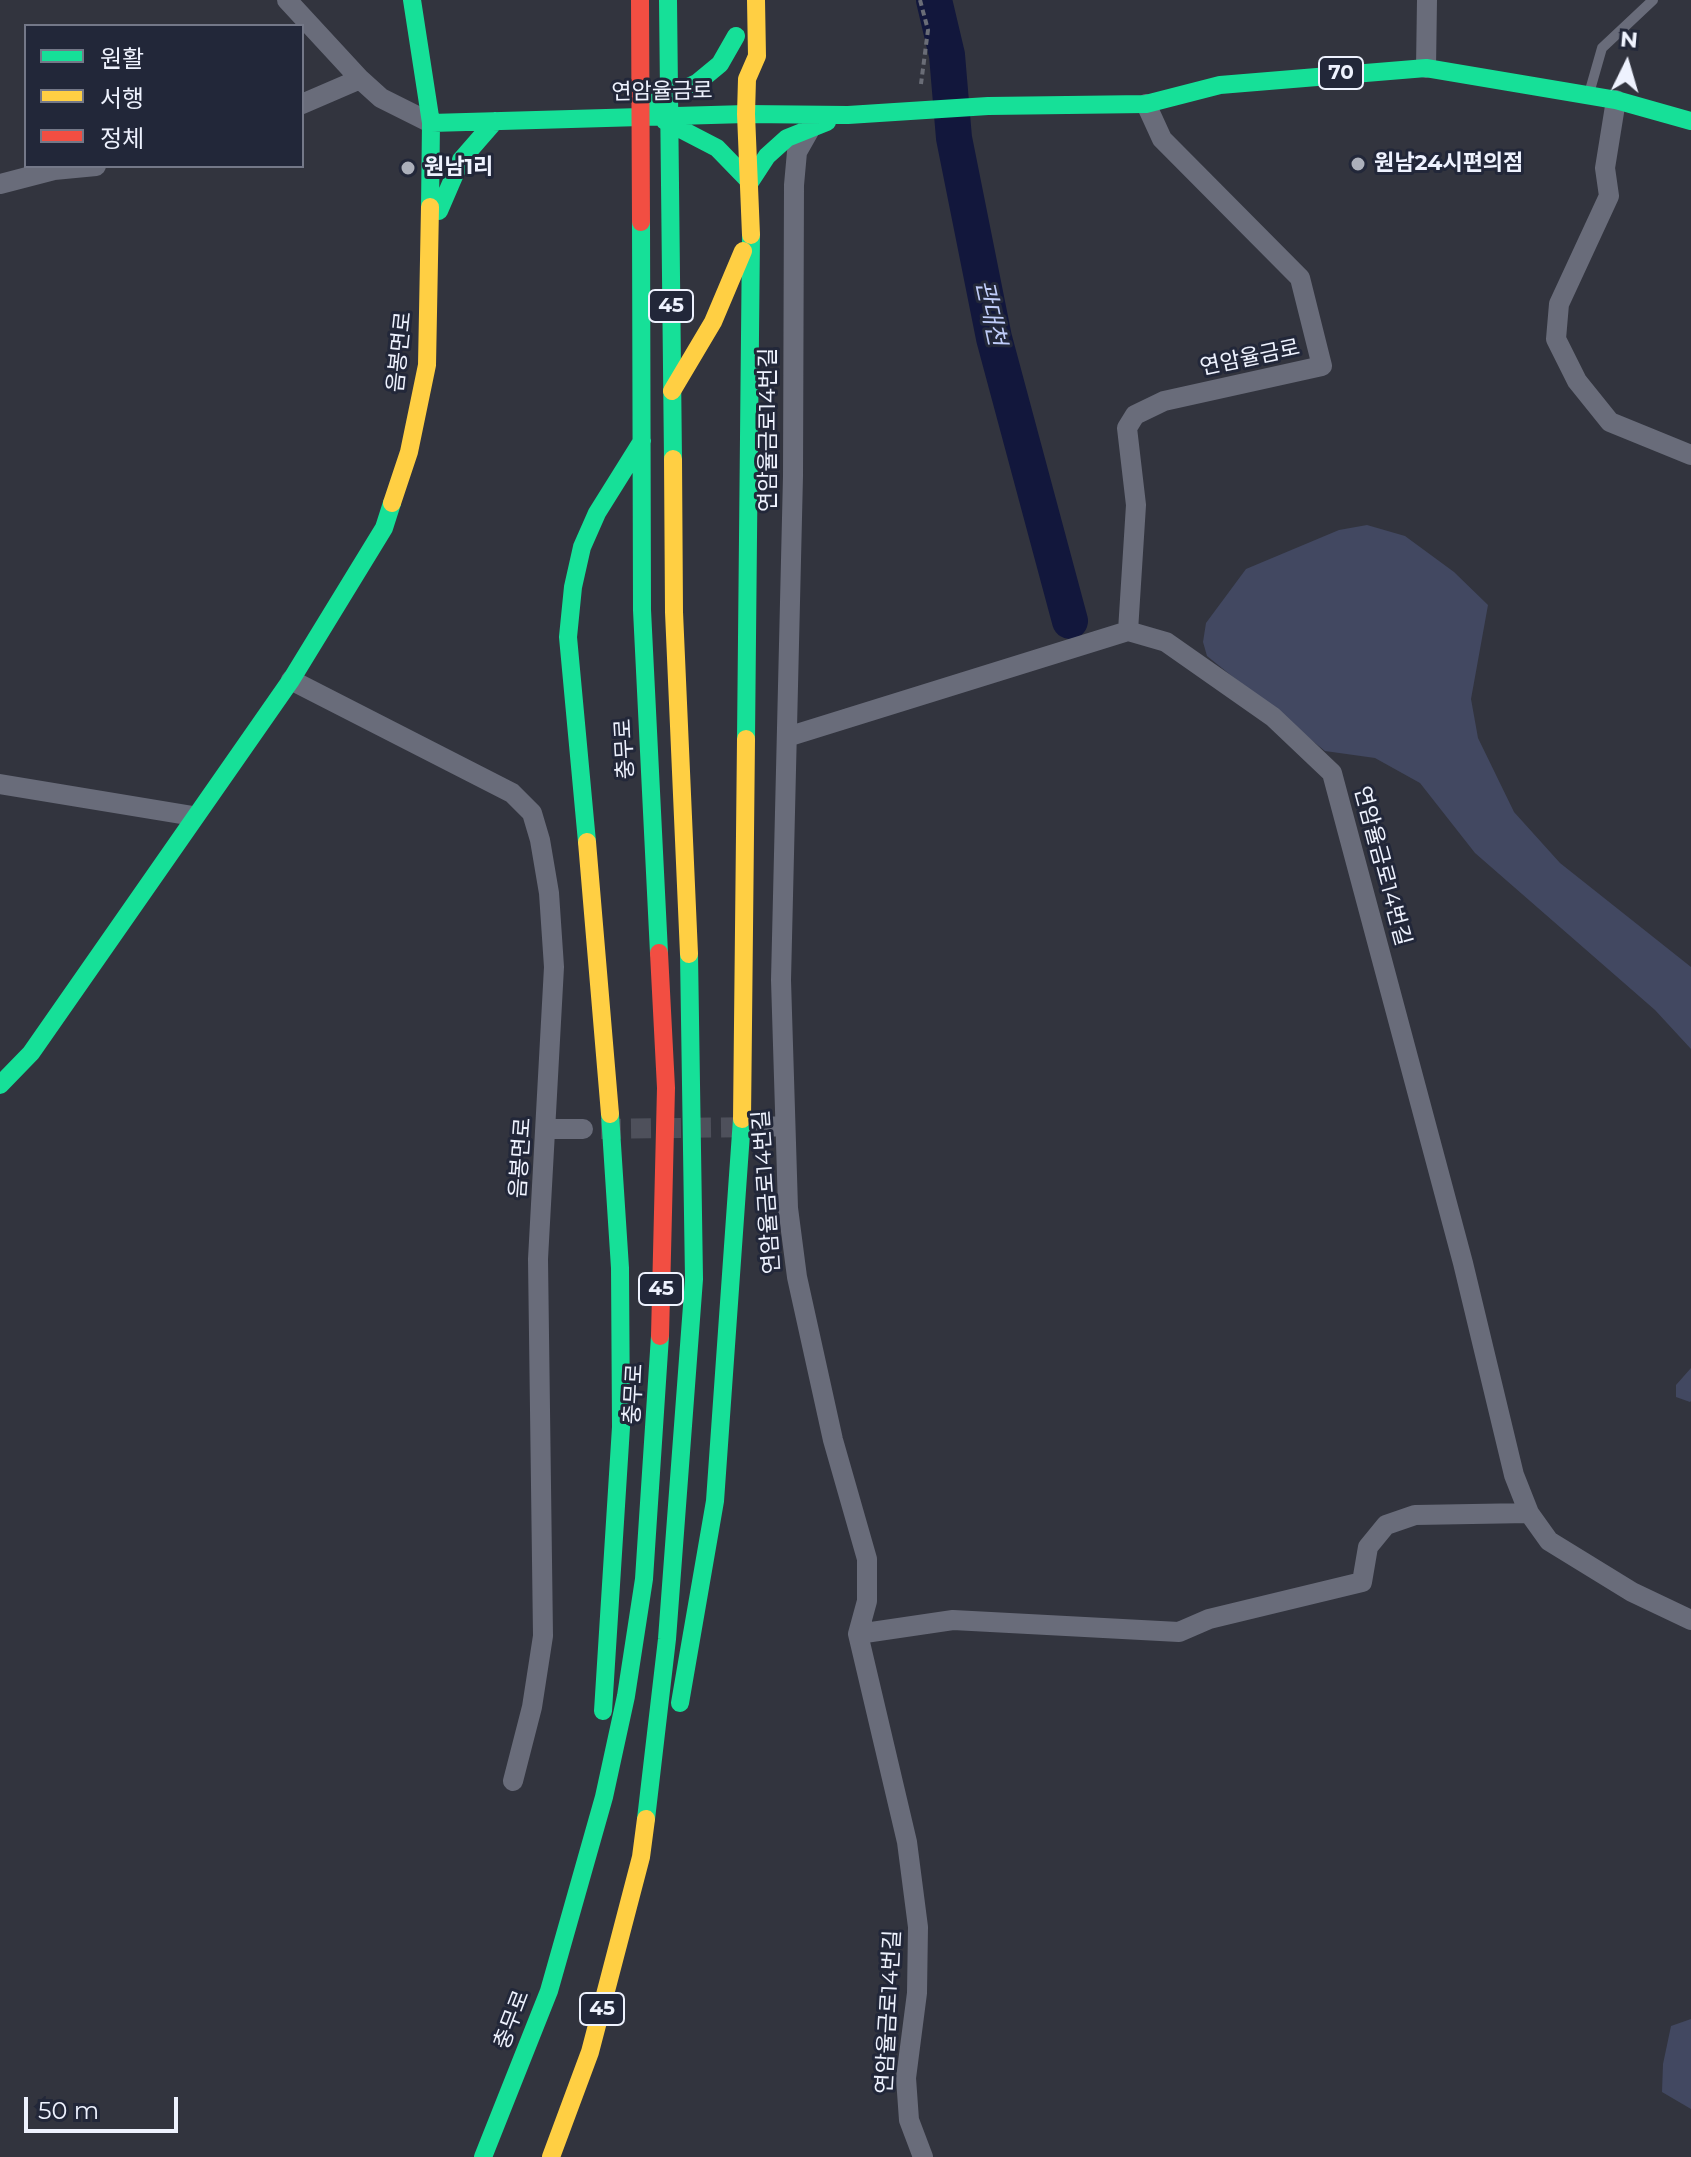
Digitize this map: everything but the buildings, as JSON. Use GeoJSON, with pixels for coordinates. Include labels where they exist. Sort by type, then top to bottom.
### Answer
{"type":"FeatureCollection","features":[{"type":"Feature","properties":{"kind":"main road","name":"음봉면로"},"geometry":{"type":"LineString","coordinates":[[0,1085],[31,1053],[193,816],[291,680],[384,528],[409,452],[427,365],[432,231],[431,123],[412,0]]}},
{"type":"Feature","properties":{"kind":"main road","name":"충무로"},"geometry":{"type":"LineString","coordinates":[[483,2157],[559,1958],[585,1874],[626,1696],[644,1579],[659,1395],[666,1088],[642,610],[640,0]]}},
{"type":"Feature","properties":{"kind":"main road","name":"45"},"geometry":{"type":"LineString","coordinates":[[551,2157],[590,2052],[641,1857],[667,1639],[694,1279],[692,1025],[674,612],[668,0]]}},
{"type":"Feature","properties":{"kind":"main road"},"geometry":{"type":"LineString","coordinates":[[641,1857],[677,1715],[715,1501],[742,1131],[751,231],[746,114],[747,79],[757,56],[756,0]]}},
{"type":"Feature","properties":{"kind":"main road"},"geometry":{"type":"LineString","coordinates":[[736,12],[736,58],[747,79]]}},
{"type":"Feature","properties":{"kind":"main road"},"geometry":{"type":"LineString","coordinates":[[621,117],[697,83],[720,64],[736,36]]}},
{"type":"Feature","properties":{"kind":"main road","name":"70"},"geometry":{"type":"LineString","coordinates":[[1146,104],[1220,85],[1426,68],[1616,100],[1691,121]]}},
{"type":"Feature","properties":{"kind":"main road","name":"연암율금로"},"geometry":{"type":"LineString","coordinates":[[431,123],[746,114],[848,115],[988,106],[1146,104]]}},
{"type":"Feature","properties":{"kind":"main road"},"geometry":{"type":"LineString","coordinates":[[750,182],[767,156],[787,138],[848,115]]}},
{"type":"Feature","properties":{"kind":"main road"},"geometry":{"type":"LineString","coordinates":[[653,116],[699,135],[717,148],[750,182]]}},
{"type":"Feature","properties":{"kind":"main road"},"geometry":{"type":"LineString","coordinates":[[432,231],[461,160],[495,121]]}},
{"type":"Feature","properties":{"kind":"main road"},"geometry":{"type":"LineString","coordinates":[[559,1958],[606,1698],[621,1427],[620,1268],[603,1005],[568,637],[573,587],[582,547],[597,513],[707,332],[751,231]]}},
{"type":"Feature","properties":{"kind":"street"},"geometry":{"type":"LineString","coordinates":[[287,0],[381,98],[431,123]]}},
{"type":"Feature","properties":{"kind":"street"},"geometry":{"type":"LineString","coordinates":[[1426,68],[1427,0]]}},
{"type":"Feature","properties":{"kind":"street"},"geometry":{"type":"LineString","coordinates":[[304,103],[360,79]]}},
{"type":"Feature","properties":{"kind":"street"},"geometry":{"type":"LineString","coordinates":[[1616,100],[1605,168],[1609,196],[1559,304],[1556,339],[1577,381],[1610,422],[1691,455]]}},
{"type":"Feature","properties":{"kind":"street","name":"연암율금로"},"geometry":{"type":"LineString","coordinates":[[1128,631],[1136,505],[1127,428],[1135,415],[1164,401],[1322,366],[1300,278],[1162,139],[1146,104]]}},
{"type":"Feature","properties":{"kind":"street","name":"연암율금로14번길"},"geometry":{"type":"LineString","coordinates":[[811,128],[797,152],[794,185],[793,476],[781,980],[788,1208],[797,1277],[833,1440],[867,1559],[867,1601],[858,1634],[907,1842],[918,1927],[917,1993],[906,2078],[909,2120],[923,2157]]}},
{"type":"Feature","properties":{"kind":"street"},"geometry":{"type":"LineString","coordinates":[[0,184],[54,170],[75,168]]}},
{"type":"Feature","properties":{"kind":"street"},"geometry":{"type":"LineString","coordinates":[[787,737],[1128,631]]}},
{"type":"Feature","properties":{"kind":"street","name":"연암율금로14번길"},"geometry":{"type":"LineString","coordinates":[[1128,631],[1166,642],[1273,717],[1332,773],[1463,1263],[1514,1475],[1529,1513],[1549,1541],[1632,1592],[1691,1620]]}},
{"type":"Feature","properties":{"kind":"street","name":"음봉면로"},"geometry":{"type":"LineString","coordinates":[[291,680],[512,793],[532,813],[549,893],[554,967],[538,1259],[543,1636],[532,1707],[513,1781]]}},
{"type":"Feature","properties":{"kind":"street"},"geometry":{"type":"LineString","coordinates":[[0,784],[193,816]]}},
{"type":"Feature","properties":{"kind":"street"},"geometry":{"type":"LineString","coordinates":[[753,1127],[785,1126]]}},
{"type":"Feature","properties":{"kind":"street"},"geometry":{"type":"LineString","coordinates":[[547,1129],[583,1129]]}},
{"type":"Feature","properties":{"kind":"street"},"geometry":{"type":"LineString","coordinates":[[858,1634],[953,1620],[1150,1633],[1179,1632],[1209,1619],[1362,1582],[1368,1547],[1386,1525],[1415,1515],[1529,1513]]}},
{"type":"Feature","properties":{"kind":"lane"},"geometry":{"type":"LineString","coordinates":[[1589,96],[1602,48],[1653,0]]}},
{"type":"Feature","properties":{"kind":"path"},"geometry":{"type":"LineString","coordinates":[[916,110],[928,30],[920,0]]}},
{"type":"Feature","properties":{"kind":"shaded area"},"geometry":{"type":"Polygon","coordinates":[[[1367,525],[1405,536],[1454,572],[1488,605],[1471,699],[1478,738],[1514,812],[1560,863],[1691,967],[1691,1049],[1655,1010],[1475,853],[1420,783],[1375,758],[1325,751],[1207,656],[1203,642],[1206,623],[1246,569],[1339,530],[1367,525]]]}},
{"type":"Feature","properties":{"kind":"shaded area"},"geometry":{"type":"Polygon","coordinates":[[[1691,1368],[1690,1402],[1676,1397],[1676,1385],[1691,1368]]]}},
{"type":"Feature","properties":{"kind":"shaded area"},"geometry":{"type":"Polygon","coordinates":[[[1691,2019],[1691,2109],[1662,2092],[1663,2064],[1671,2026],[1691,2019]]]}},
{"type":"Feature","properties":{"kind":"waterway","name":"관대천"},"geometry":{"type":"LineString","coordinates":[[934,0],[947,55],[954,138],[994,338],[1070,621]]}},
{"type":"Feature","properties":{"kind":"tunnel"},"geometry":{"type":"LineString","coordinates":[[601,1129],[753,1127]]}},
{"type":"Feature","properties":{"kind":"traffic: fast"},"geometry":{"type":"LineString","coordinates":[[412,0],[431,123],[430,207]]}},
{"type":"Feature","properties":{"kind":"traffic: fast"},"geometry":{"type":"LineString","coordinates":[[668,0],[673,459]]}},
{"type":"Feature","properties":{"kind":"traffic: fast"},"geometry":{"type":"LineString","coordinates":[[649,105],[697,83],[720,64],[736,36]]}},
{"type":"Feature","properties":{"kind":"traffic: fast"},"geometry":{"type":"LineString","coordinates":[[746,114],[848,115],[988,106],[1146,104],[1220,85],[1426,68],[1616,100],[1691,121]]}},
{"type":"Feature","properties":{"kind":"traffic: fast"},"geometry":{"type":"LineString","coordinates":[[431,123],[746,114]]}},
{"type":"Feature","properties":{"kind":"traffic: fast"},"geometry":{"type":"LineString","coordinates":[[439,211],[461,160],[495,121]]}},
{"type":"Feature","properties":{"kind":"traffic: fast"},"geometry":{"type":"LineString","coordinates":[[665,121],[717,148],[750,182]]}},
{"type":"Feature","properties":{"kind":"traffic: fast"},"geometry":{"type":"LineString","coordinates":[[750,182],[767,156],[787,138],[827,122]]}},
{"type":"Feature","properties":{"kind":"traffic: fast"},"geometry":{"type":"LineString","coordinates":[[641,222],[642,610],[659,953]]}},
{"type":"Feature","properties":{"kind":"traffic: fast"},"geometry":{"type":"LineString","coordinates":[[746,739],[751,235]]}},
{"type":"Feature","properties":{"kind":"traffic: fast"},"geometry":{"type":"LineString","coordinates":[[587,842],[568,637],[573,587],[582,547],[597,513],[642,441]]}},
{"type":"Feature","properties":{"kind":"traffic: fast"},"geometry":{"type":"LineString","coordinates":[[0,1085],[31,1053],[291,680],[384,528],[392,503]]}},
{"type":"Feature","properties":{"kind":"traffic: fast"},"geometry":{"type":"LineString","coordinates":[[646,1819],[667,1639],[694,1279],[689,954]]}},
{"type":"Feature","properties":{"kind":"traffic: fast"},"geometry":{"type":"LineString","coordinates":[[603,1711],[621,1427],[620,1268],[610,1114]]}},
{"type":"Feature","properties":{"kind":"traffic: fast"},"geometry":{"type":"LineString","coordinates":[[680,1703],[715,1501],[742,1119]]}},
{"type":"Feature","properties":{"kind":"traffic: fast"},"geometry":{"type":"LineString","coordinates":[[483,2157],[549,1991],[604,1797],[626,1696],[644,1579],[660,1336]]}},
{"type":"Feature","properties":{"kind":"traffic: slow"},"geometry":{"type":"LineString","coordinates":[[751,235],[746,114],[747,79],[757,56],[756,0]]}},
{"type":"Feature","properties":{"kind":"traffic: slow"},"geometry":{"type":"LineString","coordinates":[[392,503],[409,452],[427,365],[430,207]]}},
{"type":"Feature","properties":{"kind":"traffic: slow"},"geometry":{"type":"LineString","coordinates":[[672,391],[713,322],[743,251]]}},
{"type":"Feature","properties":{"kind":"traffic: slow"},"geometry":{"type":"LineString","coordinates":[[673,459],[674,612],[689,954]]}},
{"type":"Feature","properties":{"kind":"traffic: slow"},"geometry":{"type":"LineString","coordinates":[[742,1119],[746,739]]}},
{"type":"Feature","properties":{"kind":"traffic: slow"},"geometry":{"type":"LineString","coordinates":[[587,842],[610,1114]]}},
{"type":"Feature","properties":{"kind":"traffic: slow"},"geometry":{"type":"LineString","coordinates":[[551,2157],[590,2052],[641,1857],[646,1819]]}},
{"type":"Feature","properties":{"kind":"traffic: jam"},"geometry":{"type":"LineString","coordinates":[[640,0],[641,222]]}},
{"type":"Feature","properties":{"kind":"traffic: jam"},"geometry":{"type":"LineString","coordinates":[[659,953],[666,1088],[660,1336]]}},
{"type":"Feature","properties":{"kind":"place","name":"원남24시편의점"},"geometry":{"type":"Point","coordinates":[1358,164]}},
{"type":"Feature","properties":{"kind":"place","name":"원남1리"},"geometry":{"type":"Point","coordinates":[408,168]}}]}
